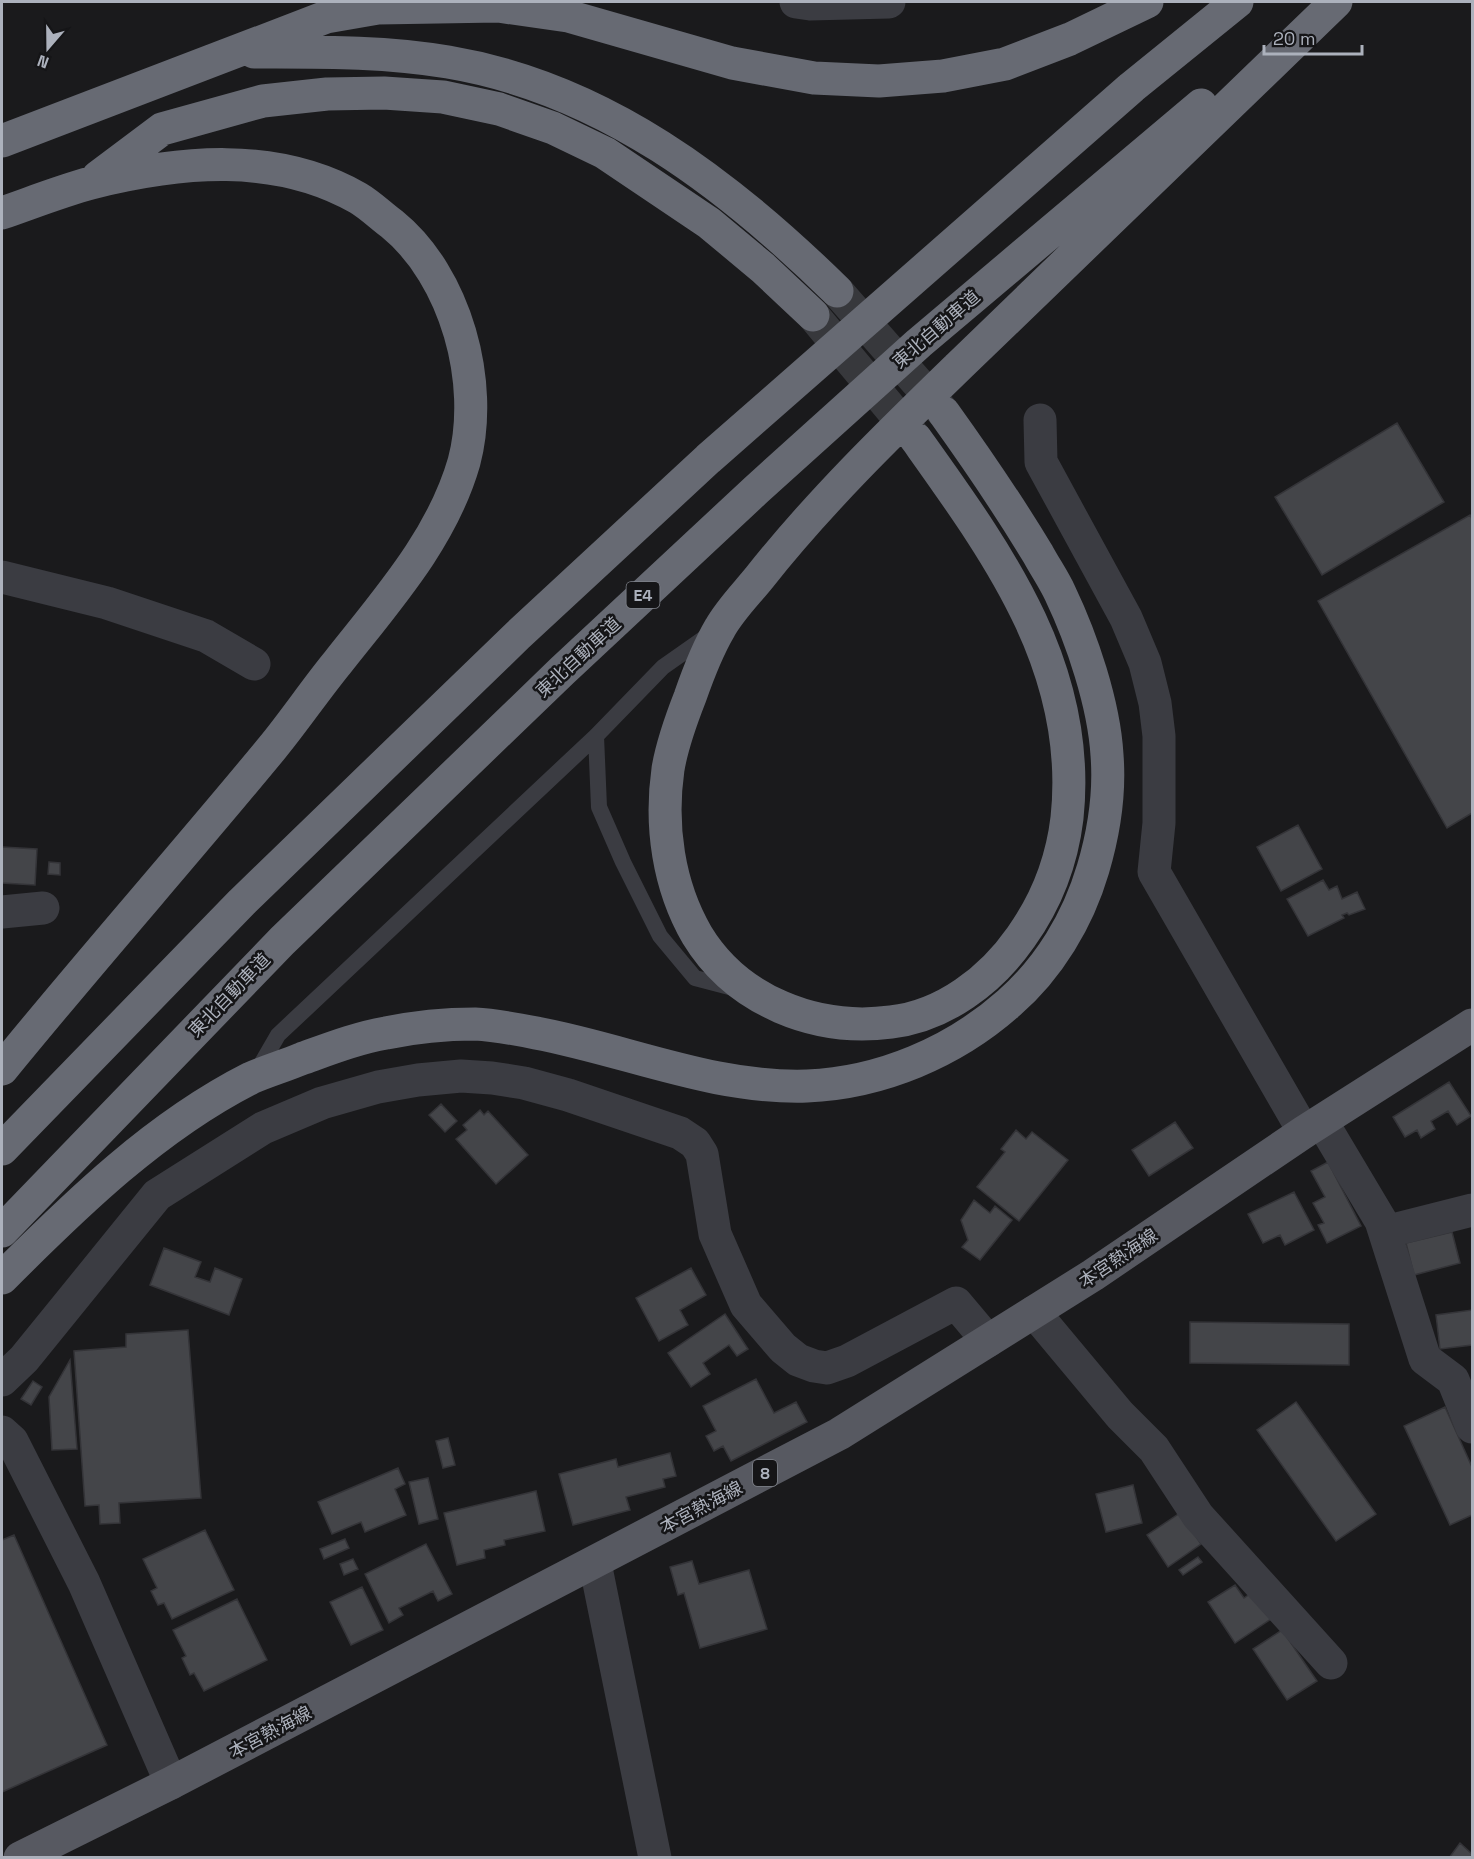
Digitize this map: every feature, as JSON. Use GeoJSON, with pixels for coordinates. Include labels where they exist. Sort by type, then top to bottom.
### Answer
{"type":"FeatureCollection","features":[{"type":"Feature","properties":{"kind":"highway"},"geometry":{"type":"LineString","coordinates":[[2,141],[85,107],[326,17],[378,8],[498,6],[568,16],[732,63],[814,78],[879,81],[944,76],[1005,64],[1070,39],[1147,2]]}},
{"type":"Feature","properties":{"kind":"highway"},"geometry":{"type":"LineString","coordinates":[[2,1149],[242,902],[517,636],[690,475],[1132,87],[1237,2]]}},
{"type":"Feature","properties":{"kind":"highway","name":"東北自動車道"},"geometry":{"type":"LineString","coordinates":[[2,1231],[282,941],[562,671],[722,522],[920,343],[1324,2]]}},
{"type":"Feature","properties":{"kind":"highway"},"geometry":{"type":"LineString","coordinates":[[916,439],[953,491],[1012,584],[1044,648],[1060,698],[1068,742],[1070,790],[1065,828],[1057,865],[1040,906],[1005,959],[978,984],[939,1008],[909,1020],[870,1025],[828,1022],[788,1011],[753,993],[720,966],[699,938],[673,879],[667,846],[664,805],[669,764],[697,676],[720,627],[782,548],[888,435],[1336,2]]}},
{"type":"Feature","properties":{"kind":"highway"},"geometry":{"type":"LineString","coordinates":[[237,51],[388,54],[449,62],[503,74],[562,96],[621,123],[676,155],[732,196],[786,241],[837,291]]}},
{"type":"Feature","properties":{"kind":"highway"},"geometry":{"type":"LineString","coordinates":[[89,183],[162,129],[263,101],[327,94],[384,93],[443,97],[499,108],[553,128],[605,153],[709,223],[763,268],[813,315]]}},
{"type":"Feature","properties":{"kind":"highway"},"geometry":{"type":"LineString","coordinates":[[2,213],[89,183],[170,167],[226,164],[275,167],[317,178],[360,199],[399,230],[430,266],[455,314],[467,362],[471,412],[464,460],[449,500],[423,550],[388,600],[274,746],[24,1040],[2,1069]]}},
{"type":"Feature","properties":{"kind":"highway"},"geometry":{"type":"LineString","coordinates":[[2,1278],[85,1199],[145,1147],[202,1106],[254,1077],[331,1047],[381,1033],[433,1026],[478,1024],[566,1039],[724,1080],[766,1085],[808,1086],[855,1080],[922,1059],[958,1042],[992,1018],[1022,992],[1052,956],[1073,921],[1088,886],[1099,848],[1106,806],[1107,753],[1097,697],[1080,641],[1059,590],[1024,531],[944,413]]}},
{"type":"Feature","properties":{"kind":"main road","name":"本宮熱海線"},"geometry":{"type":"LineString","coordinates":[[20,1857],[171,1783],[839,1434],[1093,1275],[1313,1127],[1473,1025]]}},
{"type":"Feature","properties":{"kind":"street"},"geometry":{"type":"LineString","coordinates":[[796,2],[810,4],[889,2]]}},
{"type":"Feature","properties":{"kind":"street"},"geometry":{"type":"LineString","coordinates":[[1040,420],[1041,462],[1126,618],[1145,663],[1155,703],[1159,736],[1159,824],[1154,872],[1313,1127],[1381,1221],[1425,1359],[1463,1379],[1473,1427]]}},
{"type":"Feature","properties":{"kind":"street"},"geometry":{"type":"LineString","coordinates":[[2,578],[107,603],[206,636],[254,664]]}},
{"type":"Feature","properties":{"kind":"street"},"geometry":{"type":"LineString","coordinates":[[2,912],[43,908]]}},
{"type":"Feature","properties":{"kind":"street"},"geometry":{"type":"LineString","coordinates":[[2,1380],[24,1359],[157,1195],[263,1128],[322,1102],[378,1087],[461,1076],[524,1083],[568,1095],[680,1133],[695,1143],[702,1154],[715,1234],[746,1305],[783,1348],[798,1360],[827,1368],[847,1361],[956,1303],[988,1341]]}},
{"type":"Feature","properties":{"kind":"street"},"geometry":{"type":"LineString","coordinates":[[1385,1232],[1473,1210]]}},
{"type":"Feature","properties":{"kind":"street"},"geometry":{"type":"LineString","coordinates":[[1034,1312],[1120,1415],[1154,1449],[1198,1516],[1331,1663]]}},
{"type":"Feature","properties":{"kind":"street"},"geometry":{"type":"LineString","coordinates":[[2,1432],[12,1441],[84,1583],[171,1783]]}},
{"type":"Feature","properties":{"kind":"street"},"geometry":{"type":"LineString","coordinates":[[595,1563],[655,1857]]}},
{"type":"Feature","properties":{"kind":"lane"},"geometry":{"type":"LineString","coordinates":[[254,1077],[278,1035],[596,736],[663,667],[720,627]]}},
{"type":"Feature","properties":{"kind":"lane"},"geometry":{"type":"LineString","coordinates":[[596,736],[599,807],[660,936],[695,978],[753,993]]}},
{"type":"Feature","properties":{"kind":"building"},"geometry":{"type":"Polygon","coordinates":[[[1397,423],[1444,502],[1322,575],[1275,497],[1397,423]]]}},
{"type":"Feature","properties":{"kind":"building"},"geometry":{"type":"Polygon","coordinates":[[[1470,515],[1472,519],[1472,813],[1447,828],[1318,601],[1470,515]]]}},
{"type":"Feature","properties":{"kind":"building"},"geometry":{"type":"Polygon","coordinates":[[[1298,825],[1322,869],[1281,891],[1257,847],[1298,825]]]}},
{"type":"Feature","properties":{"kind":"building"},"geometry":{"type":"Polygon","coordinates":[[[2,847],[37,849],[35,885],[2,883],[2,847]]]}},
{"type":"Feature","properties":{"kind":"building"},"geometry":{"type":"Polygon","coordinates":[[[49,862],[60,863],[60,875],[48,874],[49,862]]]}},
{"type":"Feature","properties":{"kind":"building"},"geometry":{"type":"Polygon","coordinates":[[[1323,880],[1329,890],[1337,886],[1342,899],[1357,892],[1365,909],[1342,915],[1344,918],[1308,936],[1287,899],[1323,880]]]}},
{"type":"Feature","properties":{"kind":"building"},"geometry":{"type":"Polygon","coordinates":[[[1449,1082],[1471,1116],[1457,1125],[1448,1111],[1431,1121],[1435,1129],[1421,1138],[1417,1130],[1405,1137],[1393,1117],[1449,1082]]]}},
{"type":"Feature","properties":{"kind":"building"},"geometry":{"type":"Polygon","coordinates":[[[441,1104],[457,1121],[445,1132],[429,1115],[441,1104]]]}},
{"type":"Feature","properties":{"kind":"building"},"geometry":{"type":"Polygon","coordinates":[[[480,1110],[484,1115],[488,1111],[528,1155],[496,1184],[456,1139],[467,1130],[463,1125],[480,1110]]]}},
{"type":"Feature","properties":{"kind":"building"},"geometry":{"type":"Polygon","coordinates":[[[1175,1122],[1193,1148],[1149,1176],[1132,1150],[1175,1122]]]}},
{"type":"Feature","properties":{"kind":"building"},"geometry":{"type":"Polygon","coordinates":[[[1016,1130],[1026,1139],[1032,1132],[1068,1160],[1019,1221],[977,1187],[1005,1152],[1001,1149],[1016,1130]]]}},
{"type":"Feature","properties":{"kind":"building"},"geometry":{"type":"Polygon","coordinates":[[[1328,1162],[1361,1226],[1327,1243],[1318,1225],[1324,1223],[1313,1203],[1325,1197],[1311,1171],[1328,1162]]]}},
{"type":"Feature","properties":{"kind":"building"},"geometry":{"type":"Polygon","coordinates":[[[1294,1192],[1314,1230],[1285,1245],[1280,1235],[1263,1243],[1248,1214],[1294,1192]]]}},
{"type":"Feature","properties":{"kind":"building"},"geometry":{"type":"Polygon","coordinates":[[[974,1200],[990,1213],[995,1206],[1012,1220],[980,1260],[962,1247],[968,1240],[961,1220],[974,1200]]]}},
{"type":"Feature","properties":{"kind":"building"},"geometry":{"type":"Polygon","coordinates":[[[1452,1232],[1460,1263],[1414,1275],[1406,1243],[1452,1232]]]}},
{"type":"Feature","properties":{"kind":"building"},"geometry":{"type":"Polygon","coordinates":[[[164,1248],[201,1262],[195,1277],[210,1282],[215,1268],[242,1279],[229,1315],[150,1285],[164,1248]]]}},
{"type":"Feature","properties":{"kind":"building"},"geometry":{"type":"Polygon","coordinates":[[[691,1268],[706,1295],[680,1310],[688,1325],[659,1341],[636,1298],[691,1268]]]}},
{"type":"Feature","properties":{"kind":"building"},"geometry":{"type":"Polygon","coordinates":[[[1472,1310],[1472,1345],[1440,1349],[1436,1315],[1472,1310]]]}},
{"type":"Feature","properties":{"kind":"building"},"geometry":{"type":"Polygon","coordinates":[[[725,1314],[748,1349],[737,1356],[729,1345],[703,1363],[710,1374],[691,1387],[668,1353],[725,1314]]]}},
{"type":"Feature","properties":{"kind":"building"},"geometry":{"type":"Polygon","coordinates":[[[1190,1322],[1349,1324],[1349,1365],[1190,1363],[1190,1322]]]}},
{"type":"Feature","properties":{"kind":"building"},"geometry":{"type":"Polygon","coordinates":[[[188,1330],[201,1498],[119,1503],[120,1523],[100,1524],[99,1505],[85,1506],[74,1351],[126,1347],[126,1334],[188,1330]]]}},
{"type":"Feature","properties":{"kind":"building"},"geometry":{"type":"Polygon","coordinates":[[[70,1360],[77,1449],[52,1450],[49,1397],[70,1360]]]}},
{"type":"Feature","properties":{"kind":"building"},"geometry":{"type":"Polygon","coordinates":[[[756,1379],[774,1413],[796,1402],[807,1422],[731,1461],[723,1446],[714,1451],[706,1436],[716,1431],[703,1406],[756,1379]]]}},
{"type":"Feature","properties":{"kind":"building"},"geometry":{"type":"Polygon","coordinates":[[[33,1381],[42,1387],[31,1405],[21,1399],[33,1381]]]}},
{"type":"Feature","properties":{"kind":"building"},"geometry":{"type":"Polygon","coordinates":[[[1296,1402],[1376,1514],[1336,1541],[1257,1430],[1296,1402]]]}},
{"type":"Feature","properties":{"kind":"building"},"geometry":{"type":"Polygon","coordinates":[[[1445,1407],[1472,1467],[1472,1515],[1450,1525],[1404,1426],[1445,1407]]]}},
{"type":"Feature","properties":{"kind":"building"},"geometry":{"type":"Polygon","coordinates":[[[448,1438],[455,1465],[443,1468],[436,1441],[448,1438]]]}},
{"type":"Feature","properties":{"kind":"building"},"geometry":{"type":"Polygon","coordinates":[[[670,1453],[676,1476],[663,1479],[665,1487],[626,1497],[630,1510],[573,1525],[559,1474],[616,1459],[618,1467],[670,1453]]]}},
{"type":"Feature","properties":{"kind":"building"},"geometry":{"type":"Polygon","coordinates":[[[398,1468],[405,1484],[395,1489],[406,1515],[365,1532],[361,1522],[332,1534],[318,1502],[398,1468]]]}},
{"type":"Feature","properties":{"kind":"building"},"geometry":{"type":"Polygon","coordinates":[[[428,1478],[438,1519],[419,1524],[409,1482],[428,1478]]]}},
{"type":"Feature","properties":{"kind":"building"},"geometry":{"type":"Polygon","coordinates":[[[1133,1485],[1142,1523],[1106,1532],[1096,1494],[1133,1485]]]}},
{"type":"Feature","properties":{"kind":"building"},"geometry":{"type":"Polygon","coordinates":[[[536,1491],[545,1531],[504,1540],[505,1545],[484,1550],[485,1558],[457,1565],[444,1513],[536,1491]]]}},
{"type":"Feature","properties":{"kind":"building"},"geometry":{"type":"Polygon","coordinates":[[[1180,1513],[1201,1544],[1168,1567],[1147,1535],[1180,1513]]]}},
{"type":"Feature","properties":{"kind":"building"},"geometry":{"type":"Polygon","coordinates":[[[205,1530],[234,1590],[172,1619],[164,1603],[158,1605],[151,1591],[157,1588],[143,1559],[205,1530]]]}},
{"type":"Feature","properties":{"kind":"building"},"geometry":{"type":"Polygon","coordinates":[[[14,1535],[107,1745],[2,1792],[2,1540],[14,1535]]]}},
{"type":"Feature","properties":{"kind":"building"},"geometry":{"type":"Polygon","coordinates":[[[345,1539],[349,1548],[324,1559],[320,1549],[345,1539]]]}},
{"type":"Feature","properties":{"kind":"building"},"geometry":{"type":"Polygon","coordinates":[[[426,1544],[452,1594],[438,1601],[433,1591],[399,1608],[403,1615],[389,1623],[365,1574],[426,1544]]]}},
{"type":"Feature","properties":{"kind":"building"},"geometry":{"type":"Polygon","coordinates":[[[1198,1557],[1202,1562],[1183,1575],[1179,1570],[1198,1557]]]}},
{"type":"Feature","properties":{"kind":"building"},"geometry":{"type":"Polygon","coordinates":[[[353,1559],[358,1569],[344,1575],[340,1564],[353,1559]]]}},
{"type":"Feature","properties":{"kind":"building"},"geometry":{"type":"Polygon","coordinates":[[[692,1561],[699,1584],[749,1570],[767,1629],[700,1648],[684,1593],[678,1595],[670,1567],[692,1561]]]}},
{"type":"Feature","properties":{"kind":"building"},"geometry":{"type":"Polygon","coordinates":[[[1235,1585],[1244,1598],[1250,1594],[1274,1617],[1235,1643],[1208,1602],[1235,1585]]]}},
{"type":"Feature","properties":{"kind":"building"},"geometry":{"type":"Polygon","coordinates":[[[362,1587],[383,1630],[351,1645],[330,1602],[362,1587]]]}},
{"type":"Feature","properties":{"kind":"building"},"geometry":{"type":"Polygon","coordinates":[[[237,1599],[267,1660],[204,1691],[194,1673],[190,1675],[182,1658],[186,1656],[173,1630],[237,1599]]]}},
{"type":"Feature","properties":{"kind":"building"},"geometry":{"type":"Polygon","coordinates":[[[1282,1630],[1317,1681],[1287,1700],[1253,1649],[1282,1630]]]}},
{"type":"Feature","properties":{"kind":"building"},"geometry":{"type":"Polygon","coordinates":[[[1460,1843],[1472,1854],[1471,1858],[1449,1858],[1460,1843]]]}},
{"type":"Feature","properties":{"kind":"tunnel"},"geometry":{"type":"LineString","coordinates":[[837,291],[944,413]]}},
{"type":"Feature","properties":{"kind":"tunnel"},"geometry":{"type":"LineString","coordinates":[[813,315],[916,439]]}}]}
